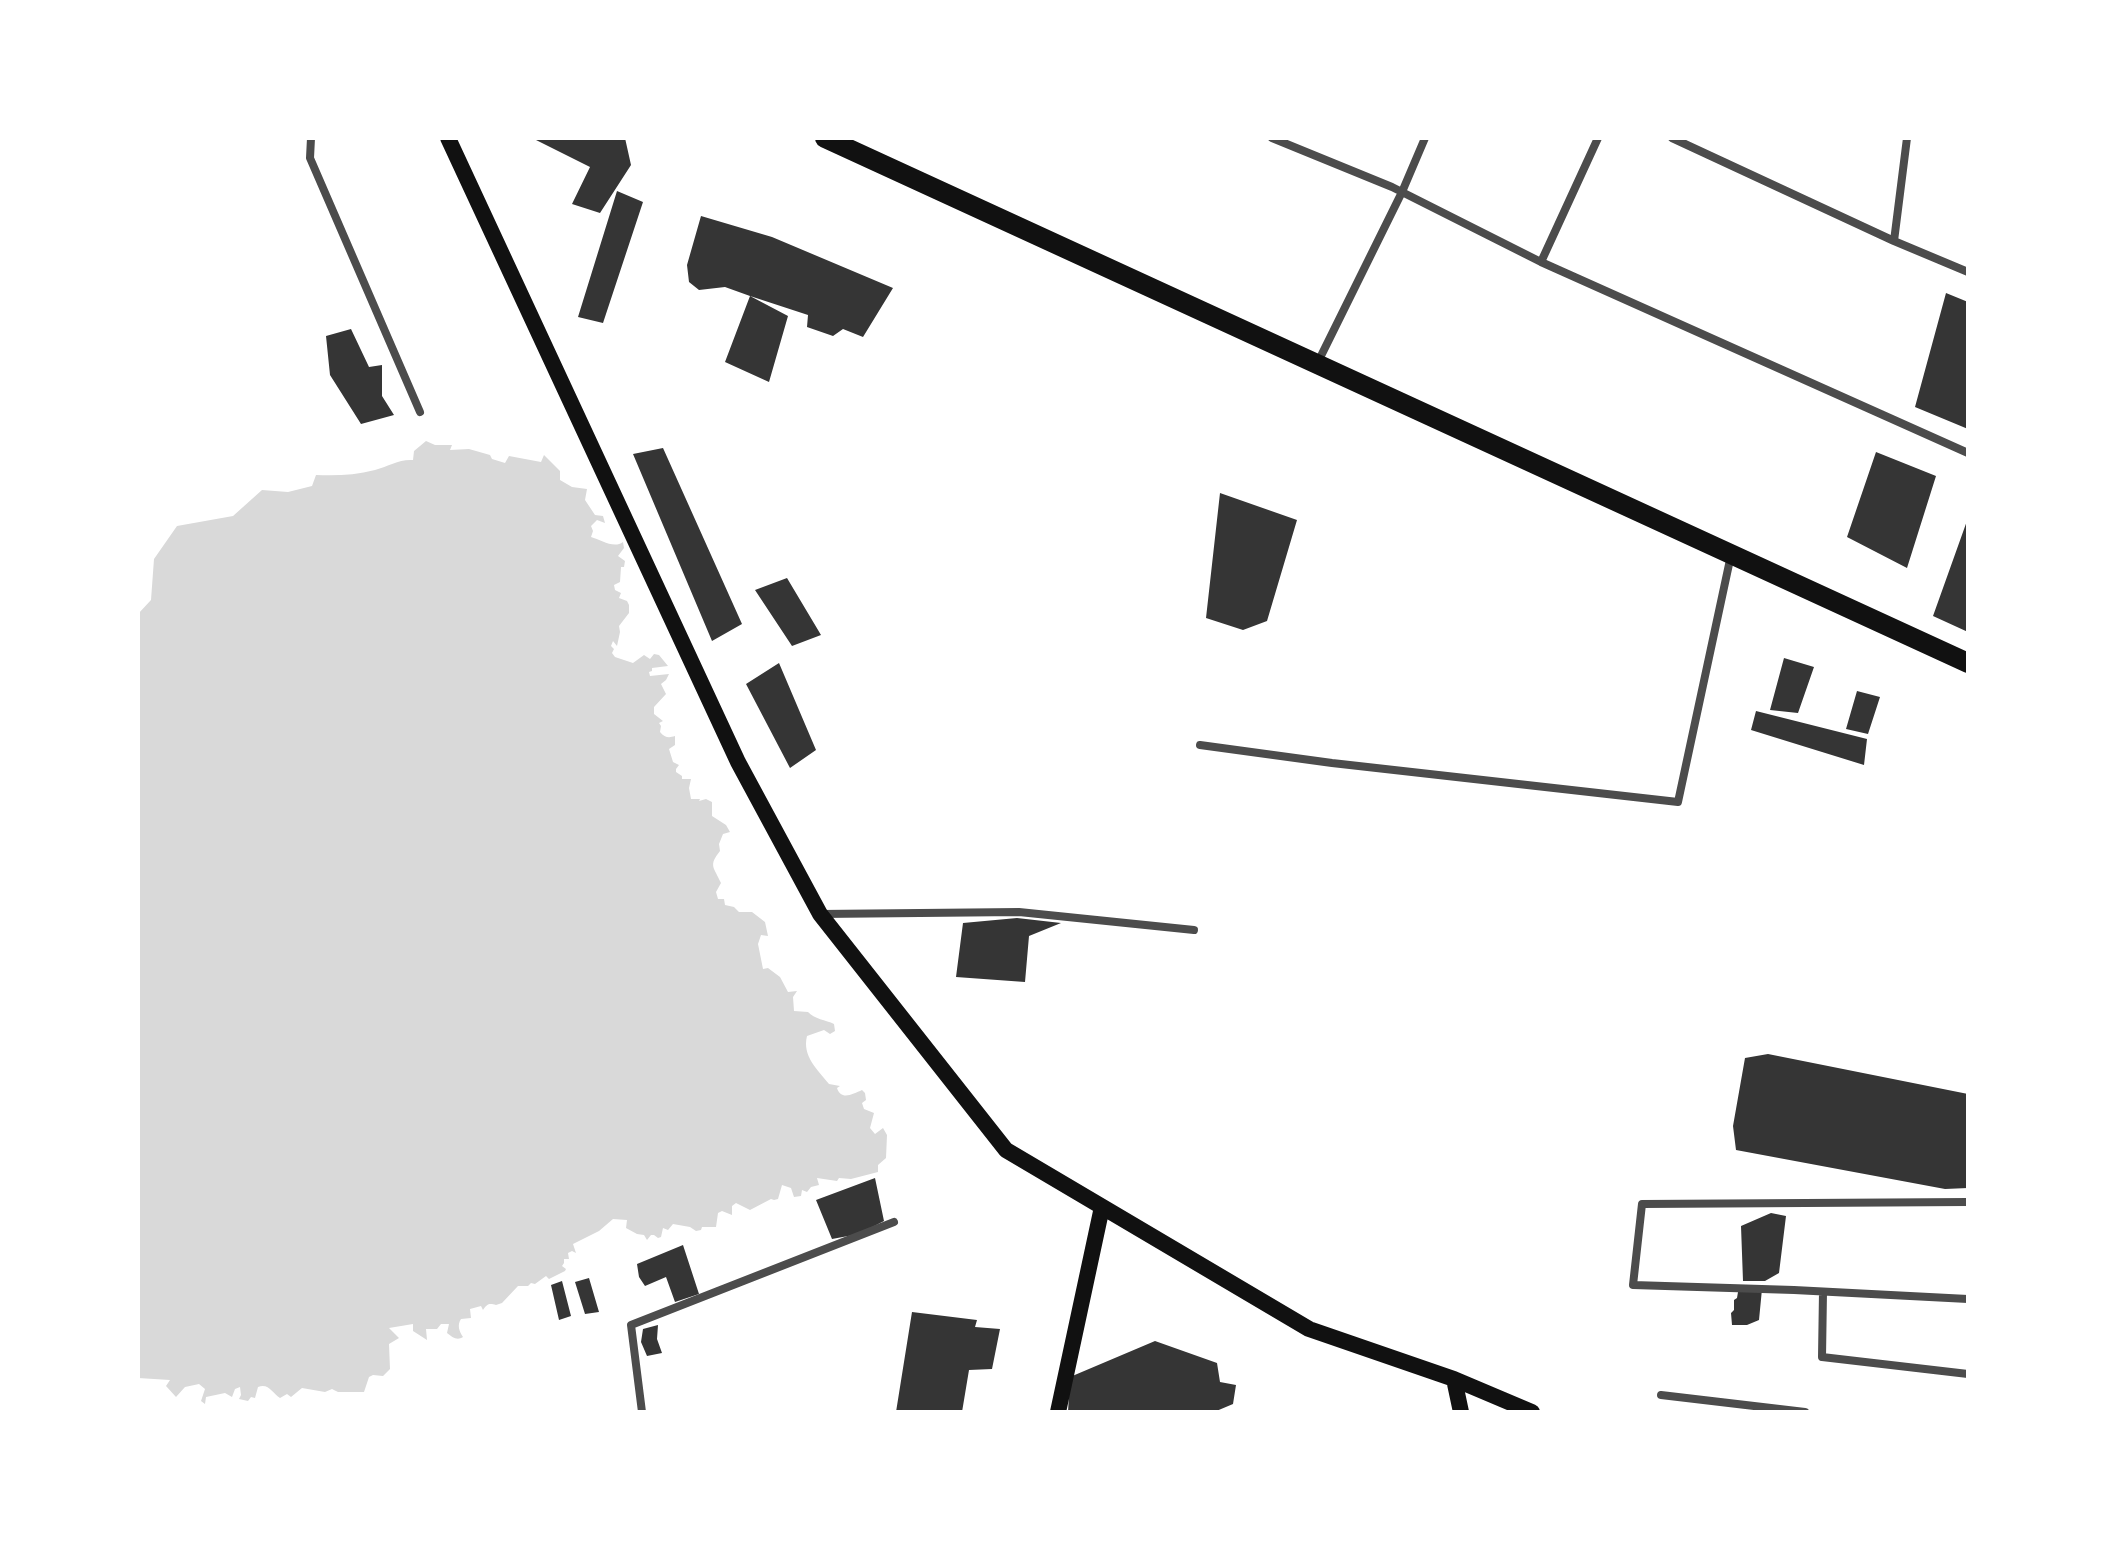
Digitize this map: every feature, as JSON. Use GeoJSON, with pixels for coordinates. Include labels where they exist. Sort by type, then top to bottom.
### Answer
{"type":"FeatureCollection","features":[{"type":"Feature","properties":{"kind":"highway"},"geometry":{"type":"LineString","coordinates":[[825,138],[1968,663]]}},
{"type":"Feature","properties":{"kind":"main road"},"geometry":{"type":"LineString","coordinates":[[448,138],[738,762],[820,914],[1006,1150],[1309,1329],[1454,1379],[1532,1412]]}},
{"type":"Feature","properties":{"kind":"main road"},"geometry":{"type":"LineString","coordinates":[[1058,1412],[1102,1207]]}},
{"type":"Feature","properties":{"kind":"main road"},"geometry":{"type":"LineString","coordinates":[[1454,1379],[1461,1412]]}},
{"type":"Feature","properties":{"kind":"street"},"geometry":{"type":"LineString","coordinates":[[311,138],[310,158],[420,412]]}},
{"type":"Feature","properties":{"kind":"street"},"geometry":{"type":"LineString","coordinates":[[1272,138],[1402,192],[1541,262],[1968,453]]}},
{"type":"Feature","properties":{"kind":"street"},"geometry":{"type":"LineString","coordinates":[[1317,364],[1402,192],[1425,138]]}},
{"type":"Feature","properties":{"kind":"street"},"geometry":{"type":"LineString","coordinates":[[1541,262],[1598,138]]}},
{"type":"Feature","properties":{"kind":"street"},"geometry":{"type":"LineString","coordinates":[[1672,138],[1685,141],[1894,241],[1968,272]]}},
{"type":"Feature","properties":{"kind":"street"},"geometry":{"type":"LineString","coordinates":[[1894,241],[1907,138]]}},
{"type":"Feature","properties":{"kind":"street"},"geometry":{"type":"LineString","coordinates":[[1200,745],[1678,802],[1731,554]]}},
{"type":"Feature","properties":{"kind":"street"},"geometry":{"type":"LineString","coordinates":[[820,914],[1019,912],[1194,930]]}},
{"type":"Feature","properties":{"kind":"street"},"geometry":{"type":"LineString","coordinates":[[1968,1202],[1642,1204],[1633,1285],[1968,1299]]}},
{"type":"Feature","properties":{"kind":"street"},"geometry":{"type":"LineString","coordinates":[[642,1412],[631,1325],[894,1222]]}},
{"type":"Feature","properties":{"kind":"street"},"geometry":{"type":"LineString","coordinates":[[1823,1292],[1822,1357],[1968,1374]]}},
{"type":"Feature","properties":{"kind":"street"},"geometry":{"type":"LineString","coordinates":[[1661,1395],[1803,1412]]}},
{"type":"Feature","properties":{"kind":"shaded area"},"geometry":{"type":"Polygon","coordinates":[[[426,441],[435,445],[452,445],[450,450],[469,449],[505,463],[509,456],[541,462],[544,455],[560,471],[560,480],[572,487],[587,489],[585,500],[595,515],[603,516],[605,523],[597,520],[591,526],[591,537],[612,544],[623,542],[624,548],[618,556],[625,561],[624,567],[621,567],[620,582],[614,585],[615,590],[621,593],[619,598],[627,601],[629,613],[619,626],[617,646],[613,641],[612,653],[633,663],[644,655],[650,659],[654,654],[659,655],[668,666],[652,668],[649,672],[650,676],[669,674],[661,684],[666,694],[654,707],[654,714],[663,721],[659,723],[660,732],[667,737],[675,736],[675,745],[669,749],[673,762],[679,765],[676,772],[682,779],[691,779],[691,799],[712,802],[712,816],[726,825],[730,832],[723,834],[720,851],[713,863],[721,883],[716,892],[718,899],[724,899],[725,905],[739,912],[752,912],[765,922],[768,936],[761,935],[758,944],[763,969],[768,968],[780,977],[788,992],[797,991],[793,997],[794,1011],[808,1012],[834,1024],[835,1031],[830,1034],[824,1030],[807,1036],[809,1056],[829,1084],[840,1086],[837,1088],[841,1094],[862,1090],[865,1093],[864,1109],[874,1113],[870,1128],[875,1134],[883,1128],[887,1135],[886,1158],[878,1165],[878,1172],[851,1179],[839,1178],[837,1181],[817,1178],[819,1185],[807,1192],[802,1190],[801,1196],[794,1197],[791,1188],[782,1185],[778,1199],[771,1199],[750,1210],[736,1203],[732,1206],[732,1215],[722,1211],[718,1213],[716,1227],[702,1227],[696,1231],[673,1224],[668,1230],[663,1228],[661,1237],[651,1235],[647,1240],[644,1235],[626,1228],[627,1220],[613,1219],[599,1231],[573,1244],[576,1253],[568,1253],[569,1259],[564,1259],[562,1266],[565,1271],[549,1279],[546,1276],[535,1284],[518,1286],[502,1303],[488,1304],[483,1310],[481,1306],[470,1309],[471,1318],[461,1319],[459,1324],[461,1338],[447,1333],[449,1324],[426,1329],[427,1340],[413,1331],[413,1324],[389,1328],[399,1338],[389,1344],[390,1369],[383,1376],[369,1377],[364,1392],[338,1392],[332,1389],[325,1392],[302,1388],[291,1397],[287,1394],[280,1398],[268,1387],[262,1386],[258,1387],[255,1398],[251,1397],[248,1401],[239,1399],[240,1387],[235,1389],[232,1397],[225,1393],[206,1397],[205,1404],[201,1401],[205,1389],[199,1384],[185,1387],[176,1397],[166,1386],[170,1380],[138,1378],[138,614],[151,600],[154,559],[177,526],[233,516],[262,490],[288,492],[312,486],[316,475],[360,473],[413,460],[414,451],[426,441]]]}},
{"type":"Feature","properties":{"kind":"building"},"geometry":{"type":"Polygon","coordinates":[[[532,138],[625,138],[631,165],[600,213],[572,204],[590,167],[532,138]]]}},
{"type":"Feature","properties":{"kind":"building"},"geometry":{"type":"Polygon","coordinates":[[[617,191],[643,202],[603,323],[578,317],[617,191]]]}},
{"type":"Feature","properties":{"kind":"building"},"geometry":{"type":"Polygon","coordinates":[[[701,216],[772,237],[893,288],[863,337],[843,329],[833,336],[807,327],[808,315],[725,287],[699,290],[689,282],[687,265],[701,216]]]}},
{"type":"Feature","properties":{"kind":"building"},"geometry":{"type":"Polygon","coordinates":[[[1946,293],[1968,302],[1968,429],[1915,407],[1946,293]]]}},
{"type":"Feature","properties":{"kind":"building"},"geometry":{"type":"Polygon","coordinates":[[[750,296],[788,316],[769,382],[725,362],[750,296]]]}},
{"type":"Feature","properties":{"kind":"building"},"geometry":{"type":"Polygon","coordinates":[[[351,329],[369,367],[382,365],[382,396],[394,415],[361,424],[330,375],[326,336],[351,329]]]}},
{"type":"Feature","properties":{"kind":"building"},"geometry":{"type":"Polygon","coordinates":[[[663,448],[742,624],[712,641],[633,454],[663,448]]]}},
{"type":"Feature","properties":{"kind":"building"},"geometry":{"type":"Polygon","coordinates":[[[1876,452],[1936,476],[1907,568],[1847,537],[1876,452]]]}},
{"type":"Feature","properties":{"kind":"building"},"geometry":{"type":"Polygon","coordinates":[[[1220,493],[1297,520],[1267,621],[1243,630],[1206,618],[1220,493]]]}},
{"type":"Feature","properties":{"kind":"building"},"geometry":{"type":"Polygon","coordinates":[[[1968,518],[1968,632],[1933,616],[1968,518]]]}},
{"type":"Feature","properties":{"kind":"building"},"geometry":{"type":"Polygon","coordinates":[[[787,578],[821,635],[792,646],[755,590],[787,578]]]}},
{"type":"Feature","properties":{"kind":"building"},"geometry":{"type":"Polygon","coordinates":[[[1784,658],[1814,667],[1798,713],[1770,710],[1784,658]]]}},
{"type":"Feature","properties":{"kind":"building"},"geometry":{"type":"Polygon","coordinates":[[[779,663],[816,750],[790,768],[746,684],[779,663]]]}},
{"type":"Feature","properties":{"kind":"building"},"geometry":{"type":"Polygon","coordinates":[[[1857,691],[1880,697],[1868,734],[1846,729],[1857,691]]]}},
{"type":"Feature","properties":{"kind":"building"},"geometry":{"type":"Polygon","coordinates":[[[1756,711],[1867,739],[1864,765],[1751,730],[1756,711]]]}},
{"type":"Feature","properties":{"kind":"building"},"geometry":{"type":"Polygon","coordinates":[[[1017,918],[1061,923],[1029,936],[1025,982],[956,977],[963,923],[1017,918]]]}},
{"type":"Feature","properties":{"kind":"building"},"geometry":{"type":"Polygon","coordinates":[[[1768,1054],[1968,1094],[1968,1188],[1945,1189],[1736,1150],[1733,1126],[1745,1058],[1768,1054]]]}},
{"type":"Feature","properties":{"kind":"building"},"geometry":{"type":"Polygon","coordinates":[[[875,1178],[884,1221],[859,1234],[832,1239],[816,1200],[875,1178]]]}},
{"type":"Feature","properties":{"kind":"building"},"geometry":{"type":"Polygon","coordinates":[[[1771,1213],[1786,1216],[1779,1273],[1765,1281],[1743,1281],[1741,1226],[1771,1213]]]}},
{"type":"Feature","properties":{"kind":"building"},"geometry":{"type":"Polygon","coordinates":[[[683,1245],[699,1294],[675,1302],[666,1277],[645,1286],[639,1277],[637,1264],[683,1245]]]}},
{"type":"Feature","properties":{"kind":"building"},"geometry":{"type":"Polygon","coordinates":[[[589,1278],[599,1312],[585,1314],[575,1282],[589,1278]]]}},
{"type":"Feature","properties":{"kind":"building"},"geometry":{"type":"Polygon","coordinates":[[[562,1281],[571,1316],[559,1320],[551,1285],[562,1281]]]}},
{"type":"Feature","properties":{"kind":"building"},"geometry":{"type":"Polygon","coordinates":[[[1762,1289],[1759,1320],[1747,1325],[1732,1325],[1731,1313],[1738,1292],[1762,1289]]]}},
{"type":"Feature","properties":{"kind":"building"},"geometry":{"type":"Polygon","coordinates":[[[912,1312],[977,1320],[975,1327],[1000,1329],[992,1369],[969,1370],[962,1412],[896,1412],[912,1312]]]}},
{"type":"Feature","properties":{"kind":"building"},"geometry":{"type":"Polygon","coordinates":[[[658,1325],[657,1339],[662,1353],[647,1356],[641,1342],[643,1329],[658,1325]]]}},
{"type":"Feature","properties":{"kind":"building"},"geometry":{"type":"Polygon","coordinates":[[[1155,1341],[1217,1363],[1220,1382],[1236,1385],[1233,1404],[1214,1412],[1068,1412],[1070,1377],[1155,1341]]]}}]}
